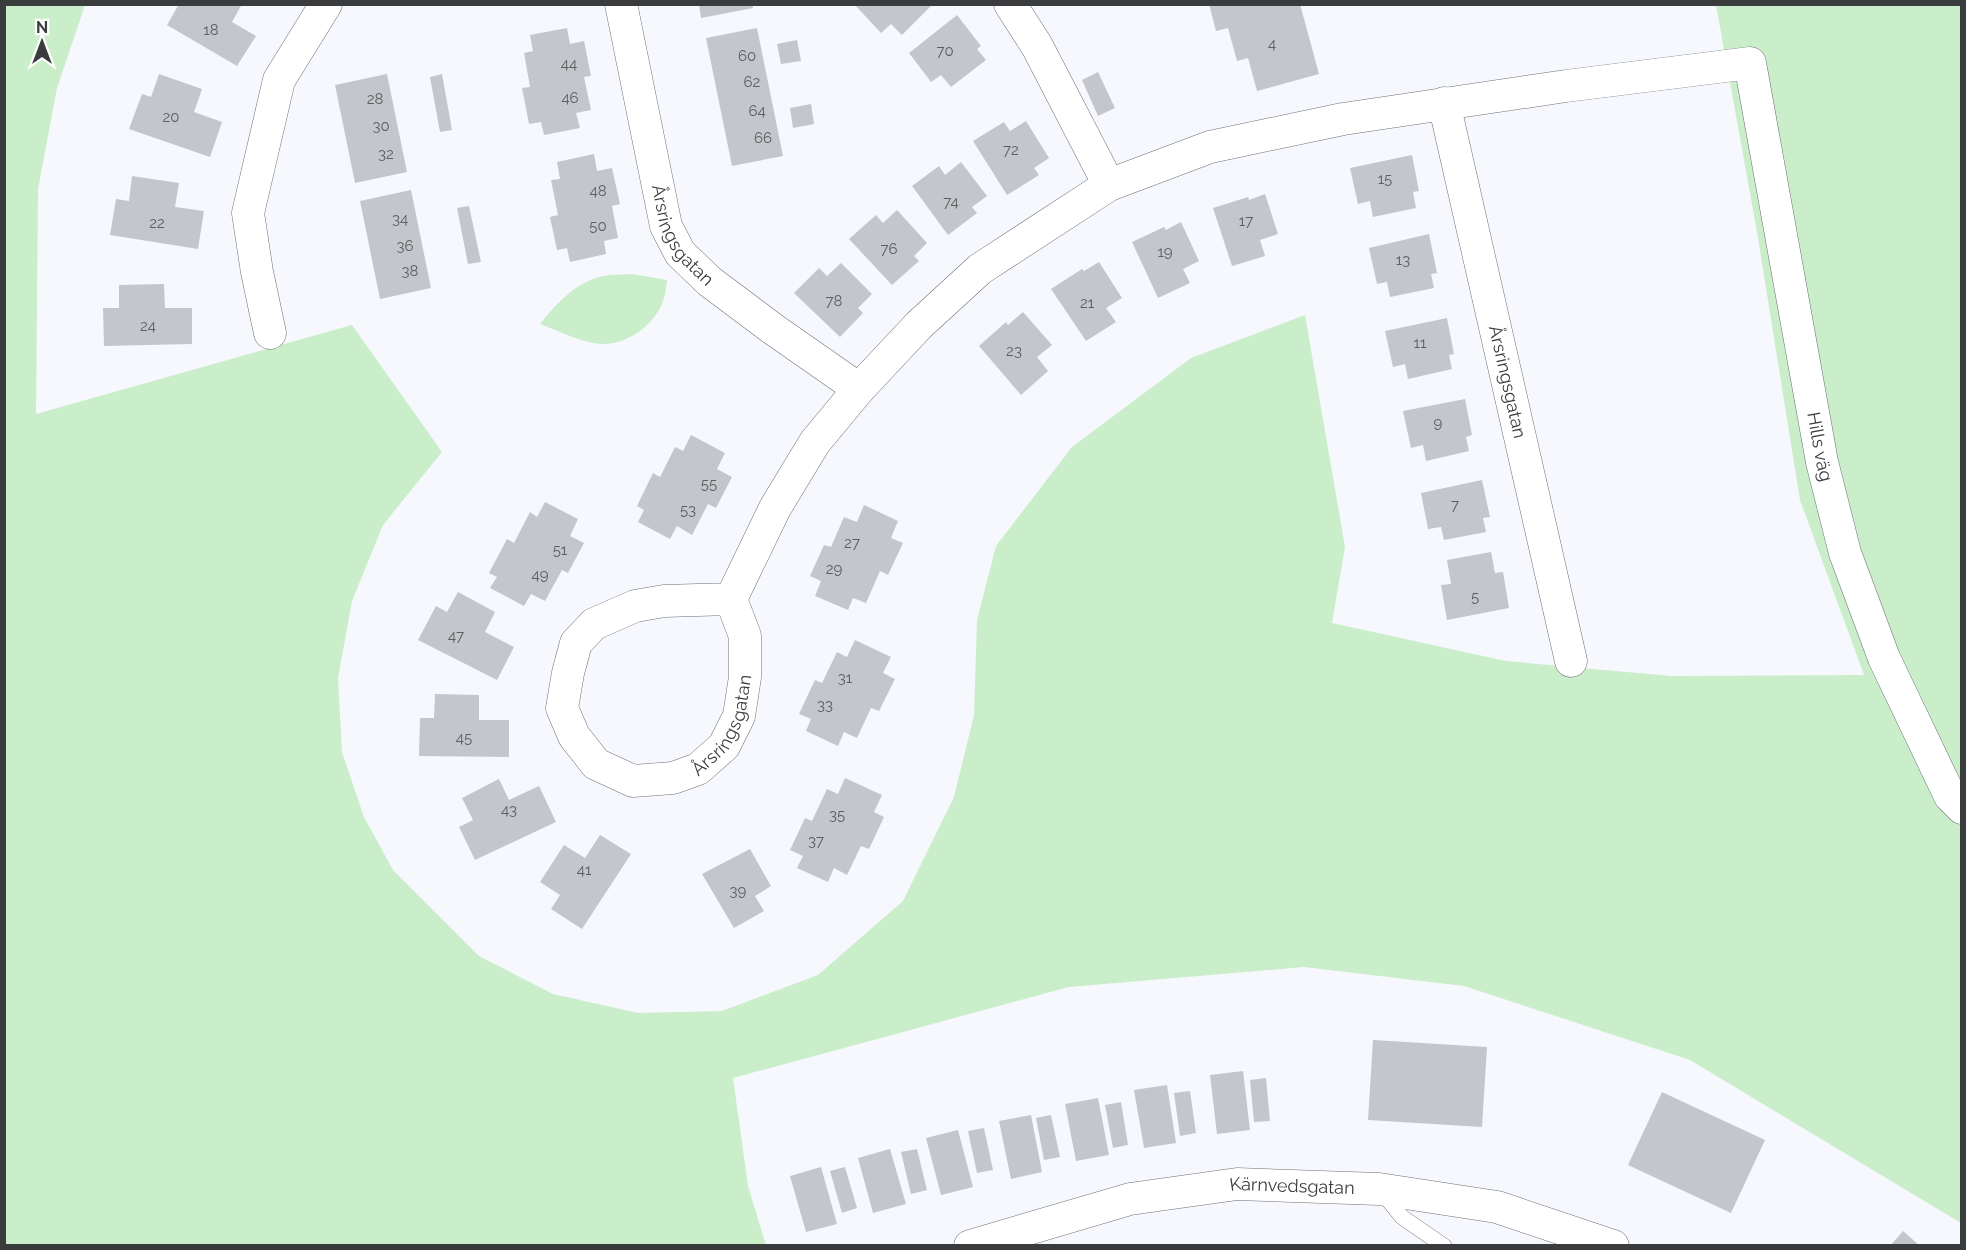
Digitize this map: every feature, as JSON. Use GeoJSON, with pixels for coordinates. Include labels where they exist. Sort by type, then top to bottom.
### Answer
{"type":"FeatureCollection","features":[{"type":"Feature","properties":{"kind":"street"},"geometry":{"type":"LineString","coordinates":[[270,333],[256,272],[248,213],[279,80],[326,4]]}},
{"type":"Feature","properties":{"kind":"street","name":"Årsringsgatan"},"geometry":{"type":"LineString","coordinates":[[621,4],[666,226],[680,253],[709,281],[859,389]]}},
{"type":"Feature","properties":{"kind":"street"},"geometry":{"type":"LineString","coordinates":[[1010,4],[1037,46],[1109,185]]}},
{"type":"Feature","properties":{"kind":"street","name":"Hills väg"},"geometry":{"type":"LineString","coordinates":[[1444,104],[1750,63],[1822,462],[1845,553],[1884,658],[1950,796],[1962,808]]}},
{"type":"Feature","properties":{"kind":"street"},"geometry":{"type":"LineString","coordinates":[[731,599],[775,508],[809,452],[859,389],[919,325],[981,268],[1109,185],[1210,147],[1343,119],[1444,104]]}},
{"type":"Feature","properties":{"kind":"street","name":"Årsringsgatan"},"geometry":{"type":"LineString","coordinates":[[1444,104],[1571,661]]}},
{"type":"Feature","properties":{"kind":"street","name":"Årsringsgatan"},"geometry":{"type":"LineString","coordinates":[[731,599],[745,636],[745,677],[739,716],[724,746],[698,769],[673,778],[633,781],[596,765],[574,736],[562,708],[576,643],[594,624],[635,606],[676,600],[731,599]]}},
{"type":"Feature","properties":{"kind":"street","name":"Kärnvedsgatan"},"geometry":{"type":"LineString","coordinates":[[970,1245],[1130,1198],[1236,1184],[1379,1189],[1497,1207],[1613,1245]]}},
{"type":"Feature","properties":{"kind":"lane"},"geometry":{"type":"LineString","coordinates":[[1379,1189],[1402,1217],[1444,1245]]}},
{"type":"Feature","properties":{"kind":"green space"},"geometry":{"type":"Polygon","coordinates":[[[5,5],[85,5],[57,88],[38,189],[36,414],[352,325],[442,452],[383,525],[352,601],[338,678],[342,752],[364,817],[393,870],[479,956],[553,994],[638,1013],[722,1011],[818,975],[903,901],[954,797],[974,715],[977,620],[996,546],[1072,447],[1191,358],[1305,315],[1345,547],[1332,623],[1506,661],[1671,676],[1864,675],[1800,500],[1757,232],[1716,5],[1961,5],[1961,1223],[1690,1060],[1464,986],[1304,967],[1069,987],[733,1078],[748,1186],[766,1245],[5,1246],[5,5]]]}},
{"type":"Feature","properties":{"kind":"green space"},"geometry":{"type":"Polygon","coordinates":[[[632,274],[667,280],[664,298],[655,316],[649,324],[632,336],[613,343],[596,343],[580,340],[540,324],[560,301],[584,283],[603,276],[632,274]]]}},
{"type":"Feature","properties":{"kind":"building"},"geometry":{"type":"Polygon","coordinates":[[[179,4],[242,4],[232,22],[256,36],[237,66],[167,25],[179,4]]]}},
{"type":"Feature","properties":{"kind":"building"},"geometry":{"type":"Polygon","coordinates":[[[699,4],[752,4],[753,8],[701,18],[699,4]]]}},
{"type":"Feature","properties":{"kind":"building"},"geometry":{"type":"Polygon","coordinates":[[[854,4],[933,4],[902,35],[891,24],[881,33],[854,4]]]}},
{"type":"Feature","properties":{"kind":"building"},"geometry":{"type":"Polygon","coordinates":[[[1209,4],[1300,4],[1319,74],[1257,91],[1248,58],[1237,61],[1228,28],[1216,31],[1209,4]]]}},
{"type":"Feature","properties":{"kind":"building"},"geometry":{"type":"Polygon","coordinates":[[[957,15],[981,46],[977,49],[986,60],[951,87],[941,75],[931,82],[909,53],[957,15]]]}},
{"type":"Feature","properties":{"kind":"building"},"geometry":{"type":"Polygon","coordinates":[[[567,28],[570,44],[584,41],[591,76],[584,77],[591,110],[576,113],[580,128],[544,135],[541,122],[529,124],[522,88],[530,87],[524,53],[533,51],[530,35],[567,28]]]}},
{"type":"Feature","properties":{"kind":"building"},"geometry":{"type":"Polygon","coordinates":[[[757,28],[783,156],[732,166],[706,38],[757,28]]]}},
{"type":"Feature","properties":{"kind":"building"},"geometry":{"type":"Polygon","coordinates":[[[797,40],[801,61],[781,64],[777,44],[797,40]]]}},
{"type":"Feature","properties":{"kind":"building"},"geometry":{"type":"Polygon","coordinates":[[[1098,72],[1115,108],[1098,116],[1082,80],[1098,72]]]}},
{"type":"Feature","properties":{"kind":"building"},"geometry":{"type":"Polygon","coordinates":[[[159,74],[202,89],[194,112],[222,122],[210,157],[129,129],[142,94],[151,97],[159,74]]]}},
{"type":"Feature","properties":{"kind":"building"},"geometry":{"type":"Polygon","coordinates":[[[387,74],[407,172],[355,183],[335,85],[387,74]]]}},
{"type":"Feature","properties":{"kind":"building"},"geometry":{"type":"Polygon","coordinates":[[[442,74],[452,130],[440,132],[430,77],[442,74]]]}},
{"type":"Feature","properties":{"kind":"building"},"geometry":{"type":"Polygon","coordinates":[[[811,104],[814,124],[793,128],[790,108],[811,104]]]}},
{"type":"Feature","properties":{"kind":"building"},"geometry":{"type":"Polygon","coordinates":[[[1026,121],[1049,158],[1034,168],[1039,175],[1007,195],[973,141],[1004,122],[1010,131],[1026,121]]]}},
{"type":"Feature","properties":{"kind":"building"},"geometry":{"type":"Polygon","coordinates":[[[594,154],[597,171],[612,168],[620,204],[612,206],[618,238],[604,241],[606,254],[570,262],[567,248],[557,250],[550,217],[558,215],[551,180],[560,179],[557,162],[594,154]]]}},
{"type":"Feature","properties":{"kind":"building"},"geometry":{"type":"Polygon","coordinates":[[[1412,155],[1419,191],[1413,192],[1416,208],[1373,217],[1370,201],[1358,204],[1350,168],[1412,155]]]}},
{"type":"Feature","properties":{"kind":"building"},"geometry":{"type":"Polygon","coordinates":[[[961,162],[987,196],[972,207],[977,213],[948,235],[912,186],[939,166],[945,175],[961,162]]]}},
{"type":"Feature","properties":{"kind":"building"},"geometry":{"type":"Polygon","coordinates":[[[132,176],[179,183],[175,207],[204,211],[198,249],[110,235],[116,199],[129,201],[132,176]]]}},
{"type":"Feature","properties":{"kind":"building"},"geometry":{"type":"Polygon","coordinates":[[[411,190],[431,288],[380,299],[360,201],[411,190]]]}},
{"type":"Feature","properties":{"kind":"building"},"geometry":{"type":"Polygon","coordinates":[[[1265,194],[1278,234],[1260,240],[1265,256],[1232,266],[1213,208],[1265,194]]]}},
{"type":"Feature","properties":{"kind":"building"},"geometry":{"type":"Polygon","coordinates":[[[469,206],[481,262],[468,264],[457,208],[469,206]]]}},
{"type":"Feature","properties":{"kind":"building"},"geometry":{"type":"Polygon","coordinates":[[[897,210],[927,243],[914,256],[919,261],[892,285],[849,239],[876,215],[883,223],[897,210]]]}},
{"type":"Feature","properties":{"kind":"building"},"geometry":{"type":"Polygon","coordinates":[[[1181,222],[1199,261],[1183,269],[1190,283],[1158,298],[1132,242],[1181,222]]]}},
{"type":"Feature","properties":{"kind":"building"},"geometry":{"type":"Polygon","coordinates":[[[1429,234],[1437,273],[1431,274],[1434,288],[1390,297],[1387,282],[1377,284],[1369,248],[1429,234]]]}},
{"type":"Feature","properties":{"kind":"building"},"geometry":{"type":"Polygon","coordinates":[[[1099,262],[1122,298],[1106,308],[1116,322],[1086,341],[1051,289],[1082,269],[1084,271],[1099,262]]]}},
{"type":"Feature","properties":{"kind":"building"},"geometry":{"type":"Polygon","coordinates":[[[841,263],[872,294],[858,308],[863,313],[840,337],[794,293],[819,268],[827,276],[841,263]]]}},
{"type":"Feature","properties":{"kind":"building"},"geometry":{"type":"Polygon","coordinates":[[[164,284],[165,308],[192,308],[192,344],[104,346],[103,308],[119,308],[119,285],[164,284]]]}},
{"type":"Feature","properties":{"kind":"building"},"geometry":{"type":"Polygon","coordinates":[[[1023,312],[1052,345],[1037,357],[1048,371],[1021,395],[979,346],[1006,322],[1008,325],[1023,312]]]}},
{"type":"Feature","properties":{"kind":"building"},"geometry":{"type":"Polygon","coordinates":[[[1447,318],[1454,354],[1449,355],[1452,369],[1408,379],[1405,364],[1393,367],[1385,331],[1447,318]]]}},
{"type":"Feature","properties":{"kind":"building"},"geometry":{"type":"Polygon","coordinates":[[[1465,399],[1472,435],[1466,437],[1469,451],[1426,461],[1423,445],[1411,448],[1403,411],[1465,399]]]}},
{"type":"Feature","properties":{"kind":"building"},"geometry":{"type":"Polygon","coordinates":[[[691,435],[725,453],[717,469],[732,477],[716,508],[708,504],[692,535],[677,526],[670,539],[638,522],[644,510],[637,506],[653,473],[660,477],[675,447],[683,451],[691,435]]]}},
{"type":"Feature","properties":{"kind":"building"},"geometry":{"type":"Polygon","coordinates":[[[1482,480],[1490,517],[1483,518],[1486,532],[1444,540],[1441,527],[1428,529],[1421,493],[1482,480]]]}},
{"type":"Feature","properties":{"kind":"building"},"geometry":{"type":"Polygon","coordinates":[[[545,502],[578,519],[570,536],[584,543],[568,573],[562,570],[545,601],[531,594],[524,606],[490,588],[497,577],[489,573],[507,539],[514,543],[530,512],[537,517],[545,502]]]}},
{"type":"Feature","properties":{"kind":"building"},"geometry":{"type":"Polygon","coordinates":[[[864,505],[898,521],[891,538],[903,543],[888,575],[880,571],[866,603],[853,598],[848,610],[815,596],[821,581],[810,576],[824,545],[831,547],[844,517],[857,522],[864,505]]]}},
{"type":"Feature","properties":{"kind":"building"},"geometry":{"type":"Polygon","coordinates":[[[1491,552],[1495,573],[1503,572],[1509,608],[1447,620],[1441,585],[1451,584],[1447,560],[1491,552]]]}},
{"type":"Feature","properties":{"kind":"building"},"geometry":{"type":"Polygon","coordinates":[[[458,592],[495,612],[485,632],[514,647],[497,680],[418,640],[436,606],[447,612],[458,592]]]}},
{"type":"Feature","properties":{"kind":"building"},"geometry":{"type":"Polygon","coordinates":[[[855,640],[891,657],[883,673],[895,679],[879,711],[871,708],[857,738],[844,732],[838,746],[806,731],[811,719],[799,714],[815,680],[822,683],[837,652],[847,657],[855,640]]]}},
{"type":"Feature","properties":{"kind":"building"},"geometry":{"type":"Polygon","coordinates":[[[435,694],[479,695],[479,720],[509,720],[509,757],[419,756],[420,718],[434,718],[435,694]]]}},
{"type":"Feature","properties":{"kind":"building"},"geometry":{"type":"Polygon","coordinates":[[[845,778],[882,795],[874,812],[884,817],[869,849],[861,846],[847,875],[834,868],[828,882],[797,868],[803,856],[790,850],[805,818],[812,821],[827,789],[838,794],[845,778]]]}},
{"type":"Feature","properties":{"kind":"building"},"geometry":{"type":"Polygon","coordinates":[[[499,779],[509,800],[539,786],[556,822],[475,860],[459,827],[473,820],[462,798],[499,779]]]}},
{"type":"Feature","properties":{"kind":"building"},"geometry":{"type":"Polygon","coordinates":[[[600,835],[631,854],[582,929],[551,909],[560,895],[540,882],[564,845],[585,858],[600,835]]]}},
{"type":"Feature","properties":{"kind":"building"},"geometry":{"type":"Polygon","coordinates":[[[750,849],[771,886],[755,896],[764,911],[734,928],[702,874],[750,849]]]}},
{"type":"Feature","properties":{"kind":"building"},"geometry":{"type":"Polygon","coordinates":[[[1373,1040],[1487,1047],[1482,1127],[1368,1120],[1373,1040]]]}},
{"type":"Feature","properties":{"kind":"building"},"geometry":{"type":"Polygon","coordinates":[[[1243,1071],[1250,1130],[1217,1134],[1210,1075],[1243,1071]]]}},
{"type":"Feature","properties":{"kind":"building"},"geometry":{"type":"Polygon","coordinates":[[[1266,1078],[1270,1121],[1254,1122],[1250,1080],[1266,1078]]]}},
{"type":"Feature","properties":{"kind":"building"},"geometry":{"type":"Polygon","coordinates":[[[1167,1085],[1176,1143],[1144,1148],[1134,1090],[1167,1085]]]}},
{"type":"Feature","properties":{"kind":"building"},"geometry":{"type":"Polygon","coordinates":[[[1190,1091],[1196,1133],[1180,1136],[1174,1093],[1190,1091]]]}},
{"type":"Feature","properties":{"kind":"building"},"geometry":{"type":"Polygon","coordinates":[[[1662,1092],[1765,1140],[1731,1213],[1628,1165],[1662,1092]]]}},
{"type":"Feature","properties":{"kind":"building"},"geometry":{"type":"Polygon","coordinates":[[[1098,1098],[1109,1155],[1076,1161],[1065,1104],[1098,1098]]]}},
{"type":"Feature","properties":{"kind":"building"},"geometry":{"type":"Polygon","coordinates":[[[1121,1102],[1128,1145],[1113,1148],[1105,1105],[1121,1102]]]}},
{"type":"Feature","properties":{"kind":"building"},"geometry":{"type":"Polygon","coordinates":[[[1031,1115],[1042,1172],[1011,1179],[999,1121],[1031,1115]]]}},
{"type":"Feature","properties":{"kind":"building"},"geometry":{"type":"Polygon","coordinates":[[[1051,1115],[1060,1157],[1044,1160],[1036,1118],[1051,1115]]]}},
{"type":"Feature","properties":{"kind":"building"},"geometry":{"type":"Polygon","coordinates":[[[984,1128],[993,1170],[977,1173],[968,1131],[984,1128]]]}},
{"type":"Feature","properties":{"kind":"building"},"geometry":{"type":"Polygon","coordinates":[[[958,1130],[973,1187],[941,1195],[926,1138],[958,1130]]]}},
{"type":"Feature","properties":{"kind":"building"},"geometry":{"type":"Polygon","coordinates":[[[890,1149],[906,1204],[873,1213],[858,1158],[890,1149]]]}},
{"type":"Feature","properties":{"kind":"building"},"geometry":{"type":"Polygon","coordinates":[[[917,1149],[927,1190],[911,1194],[901,1152],[917,1149]]]}},
{"type":"Feature","properties":{"kind":"building"},"geometry":{"type":"Polygon","coordinates":[[[821,1167],[837,1224],[806,1232],[790,1176],[821,1167]]]}},
{"type":"Feature","properties":{"kind":"building"},"geometry":{"type":"Polygon","coordinates":[[[845,1167],[857,1208],[842,1213],[830,1171],[845,1167]]]}},
{"type":"Feature","properties":{"kind":"building"},"geometry":{"type":"Polygon","coordinates":[[[1903,1231],[1920,1246],[1890,1246],[1903,1231]]]}}]}
